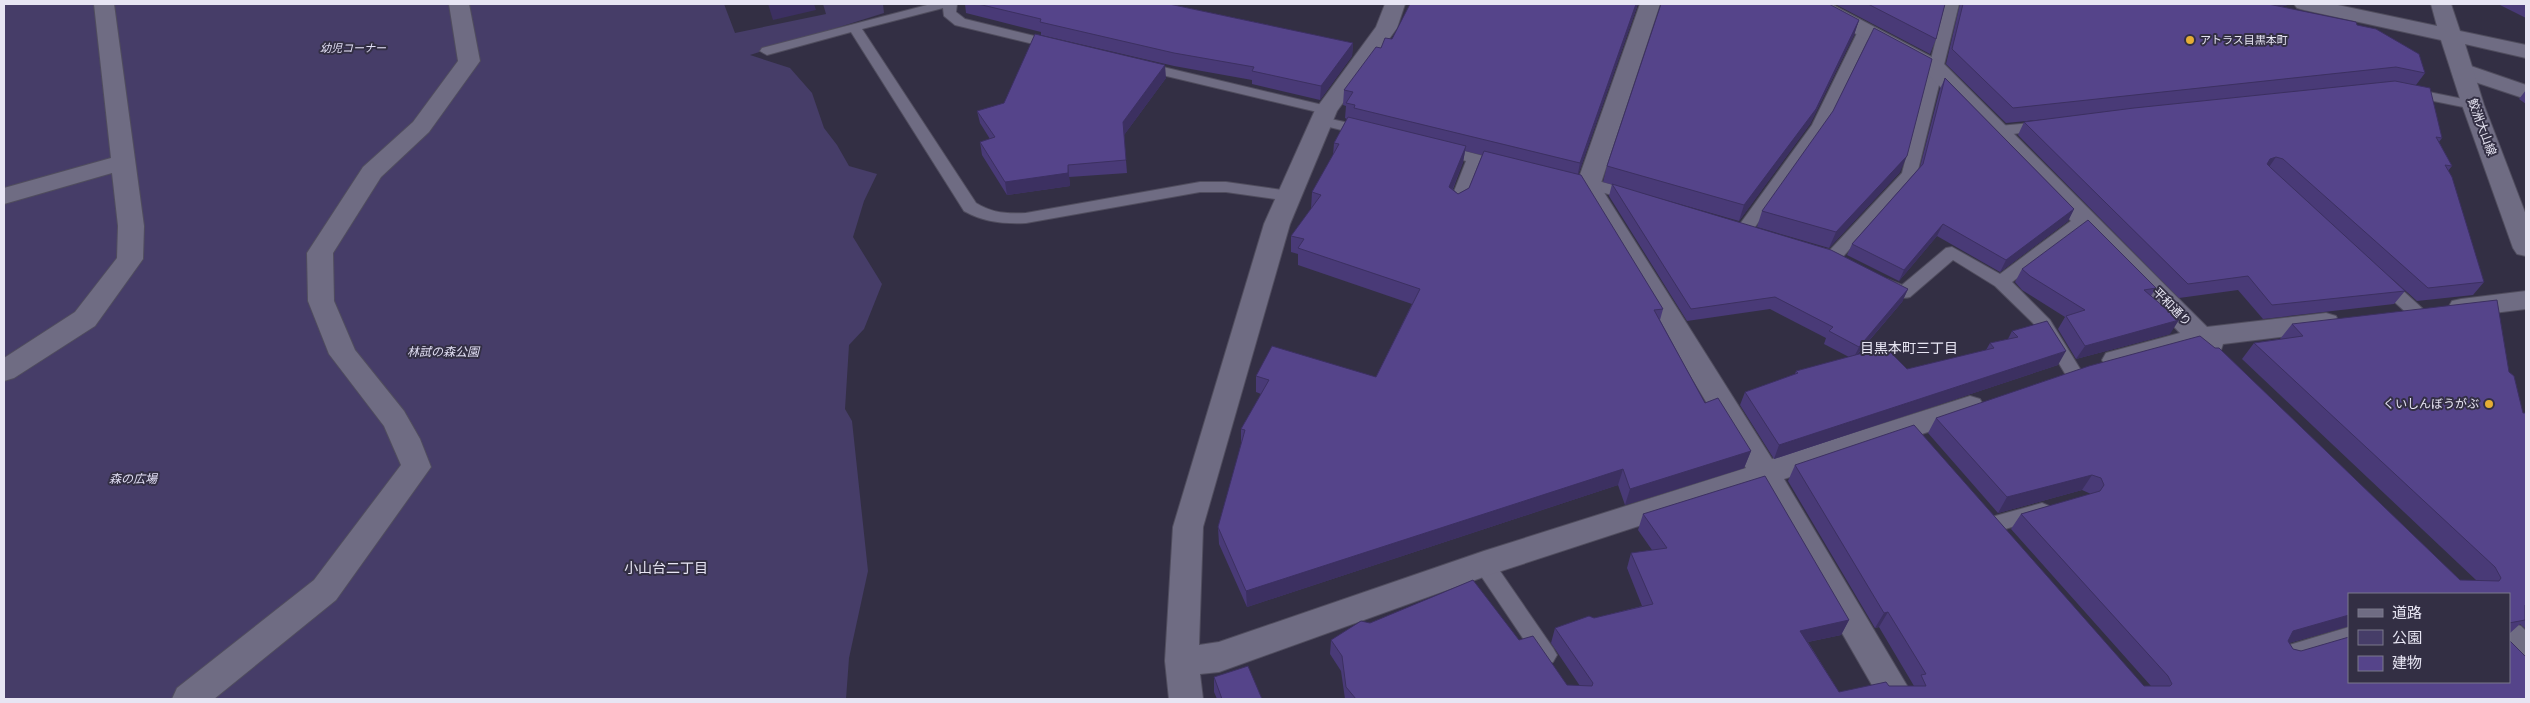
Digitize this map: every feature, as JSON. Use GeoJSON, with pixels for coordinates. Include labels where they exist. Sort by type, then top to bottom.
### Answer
{"type":"FeatureCollection","features":[{"type":"Feature","properties":{"kind":"street"},"geometry":{"type":"LineString","coordinates":[[4,371],[85,319],[130,259],[130,226],[122,162],[115,78],[104,4]]}},
{"type":"Feature","properties":{"kind":"street"},"geometry":{"type":"LineString","coordinates":[[189,699],[325,590],[416,467],[405,438],[394,419],[343,354],[321,301],[320,253],[372,172],[420,127],[469,61],[459,4]]}},
{"type":"Feature","properties":{"kind":"street"},"geometry":{"type":"LineString","coordinates":[[1186,699],[1182,661],[1188,527],[1277,224],[1324,116],[1386,28],[1395,4]]}},
{"type":"Feature","properties":{"kind":"street"},"geometry":{"type":"LineString","coordinates":[[1650,4],[1577,184],[1766,475],[1898,699]]}},
{"type":"Feature","properties":{"kind":"street","name":"平和通り"},"geometry":{"type":"LineString","coordinates":[[1816,4],[1935,68],[2200,337],[2228,363]]}},
{"type":"Feature","properties":{"kind":"street"},"geometry":{"type":"LineString","coordinates":[[2304,4],[2526,51]]}},
{"type":"Feature","properties":{"kind":"street","name":"鮫洲大山線"},"geometry":{"type":"LineString","coordinates":[[2441,4],[2462,70],[2526,248]]}},
{"type":"Feature","properties":{"kind":"street"},"geometry":{"type":"LineString","coordinates":[[2462,70],[2526,92]]}},
{"type":"Feature","properties":{"kind":"street"},"geometry":{"type":"LineString","coordinates":[[4,196],[122,162]]}},
{"type":"Feature","properties":{"kind":"street"},"geometry":{"type":"LineString","coordinates":[[2378,318],[2526,300]]}},
{"type":"Feature","properties":{"kind":"street"},"geometry":{"type":"LineString","coordinates":[[2060,377],[2200,337],[2349,321]]}},
{"type":"Feature","properties":{"kind":"street"},"geometry":{"type":"LineString","coordinates":[[1182,661],[1219,657],[1484,564],[1766,475],[1915,435],[1991,400]]}},
{"type":"Feature","properties":{"kind":"street"},"geometry":{"type":"LineString","coordinates":[[2510,637],[2526,653]]}},
{"type":"Feature","properties":{"kind":"lane"},"geometry":{"type":"LineString","coordinates":[[767,51],[854,27],[894,10],[927,10],[942,4]]}},
{"type":"Feature","properties":{"kind":"lane"},"geometry":{"type":"LineString","coordinates":[[951,4],[949,13],[960,22],[1063,47]]}},
{"type":"Feature","properties":{"kind":"lane"},"geometry":{"type":"LineString","coordinates":[[1833,257],[1909,174],[1952,4]]}},
{"type":"Feature","properties":{"kind":"lane"},"geometry":{"type":"LineString","coordinates":[[854,27],[970,207],[984,216],[1005,219],[1026,218],[1200,187],[1226,186],[1289,196]]}},
{"type":"Feature","properties":{"kind":"lane"},"geometry":{"type":"LineString","coordinates":[[1744,230],[1819,126],[1865,31]]}},
{"type":"Feature","properties":{"kind":"lane"},"geometry":{"type":"LineString","coordinates":[[1130,63],[1324,116],[1385,136]]}},
{"type":"Feature","properties":{"kind":"lane"},"geometry":{"type":"LineString","coordinates":[[2396,90],[2474,104]]}},
{"type":"Feature","properties":{"kind":"lane"},"geometry":{"type":"LineString","coordinates":[[1999,131],[2058,124]]}},
{"type":"Feature","properties":{"kind":"lane"},"geometry":{"type":"LineString","coordinates":[[1423,145],[1512,168]]}},
{"type":"Feature","properties":{"kind":"lane"},"geometry":{"type":"LineString","coordinates":[[1457,204],[1475,158]]}},
{"type":"Feature","properties":{"kind":"lane"},"geometry":{"type":"LineString","coordinates":[[1577,184],[1602,187],[1650,202]]}},
{"type":"Feature","properties":{"kind":"lane"},"geometry":{"type":"LineString","coordinates":[[2001,282],[2084,219]]}},
{"type":"Feature","properties":{"kind":"lane"},"geometry":{"type":"LineString","coordinates":[[1716,222],[1762,236]]}},
{"type":"Feature","properties":{"kind":"lane"},"geometry":{"type":"LineString","coordinates":[[1797,246],[1833,257],[1850,266]]}},
{"type":"Feature","properties":{"kind":"lane"},"geometry":{"type":"LineString","coordinates":[[1877,280],[1904,293],[1952,252],[2001,282],[2044,324],[2060,377]]}},
{"type":"Feature","properties":{"kind":"lane"},"geometry":{"type":"LineString","coordinates":[[2375,274],[2417,313]]}},
{"type":"Feature","properties":{"kind":"lane"},"geometry":{"type":"LineString","coordinates":[[1981,509],[2001,531],[2064,505]]}},
{"type":"Feature","properties":{"kind":"lane"},"geometry":{"type":"LineString","coordinates":[[1484,564],[1554,668]]}},
{"type":"Feature","properties":{"kind":"lane"},"geometry":{"type":"LineString","coordinates":[[2286,655],[2348,636]]}},
{"type":"Feature","properties":{"kind":"green space","name":"林試の森公園"},"geometry":{"type":"Polygon","coordinates":[[[4,4],[724,4],[735,33],[826,14],[823,4],[883,4],[884,13],[750,55],[790,68],[812,93],[824,128],[837,145],[849,166],[877,174],[864,201],[853,237],[882,284],[864,329],[849,345],[845,409],[852,421],[868,571],[849,658],[846,699],[4,699],[4,4]]]}},
{"type":"Feature","properties":{"kind":"building"},"geometry":{"type":"Polygon","coordinates":[[[978,4],[1169,4],[1353,43],[1321,86],[1252,71],[1254,67],[1174,53],[1040,22],[1041,19],[978,4]]]}},
{"type":"Feature","properties":{"kind":"building"},"geometry":{"type":"Polygon","coordinates":[[[1410,4],[1636,4],[1580,163],[1354,108],[1355,105],[1346,103],[1353,92],[1344,90],[1376,47],[1381,48],[1385,38],[1392,39],[1410,4]]]}},
{"type":"Feature","properties":{"kind":"building"},"geometry":{"type":"Polygon","coordinates":[[[1661,4],[1829,4],[1859,20],[1816,109],[1744,205],[1607,166],[1661,4]]]}},
{"type":"Feature","properties":{"kind":"building"},"geometry":{"type":"Polygon","coordinates":[[[1868,4],[1945,4],[1936,39],[1868,4]]]}},
{"type":"Feature","properties":{"kind":"building"},"geometry":{"type":"Polygon","coordinates":[[[1963,4],[2268,4],[2356,22],[2357,25],[2376,29],[2419,54],[2425,73],[2396,67],[2013,108],[1952,49],[1963,4]]]}},
{"type":"Feature","properties":{"kind":"building"},"geometry":{"type":"Polygon","coordinates":[[[1874,28],[1932,59],[1907,156],[1836,232],[1762,211],[1833,111],[1874,28]]]}},
{"type":"Feature","properties":{"kind":"building"},"geometry":{"type":"Polygon","coordinates":[[[1035,34],[1165,65],[1123,122],[1126,160],[1068,165],[1068,173],[1005,182],[980,142],[995,137],[977,111],[1004,103],[1035,34]]]}},
{"type":"Feature","properties":{"kind":"building"},"geometry":{"type":"Polygon","coordinates":[[[1945,78],[2074,209],[2006,260],[1943,224],[1904,270],[1852,244],[1923,164],[1945,78]]]}},
{"type":"Feature","properties":{"kind":"building"},"geometry":{"type":"Polygon","coordinates":[[[2395,81],[2430,88],[2442,138],[2436,137],[2452,166],[2445,165],[2452,177],[2484,282],[2428,288],[2283,159],[2276,157],[2270,159],[2267,164],[2405,291],[2272,305],[2248,276],[2188,284],[2024,122],[2134,108],[2395,81]]]}},
{"type":"Feature","properties":{"kind":"building"},"geometry":{"type":"Polygon","coordinates":[[[1348,117],[1466,146],[1449,187],[1458,194],[1469,188],[1484,151],[1581,175],[1663,309],[1654,310],[1705,403],[1718,398],[1751,451],[1630,489],[1623,469],[1246,591],[1218,527],[1245,430],[1241,429],[1269,380],[1256,376],[1272,346],[1376,377],[1420,289],[1298,248],[1304,239],[1291,236],[1321,195],[1312,192],[1339,144],[1334,143],[1348,117]]]}},
{"type":"Feature","properties":{"kind":"building"},"geometry":{"type":"Polygon","coordinates":[[[1612,184],[1831,250],[1908,289],[1859,347],[1829,331],[1833,327],[1775,297],[1691,309],[1612,184]]]}},
{"type":"Feature","properties":{"kind":"building"},"geometry":{"type":"Polygon","coordinates":[[[2088,220],[2156,288],[2144,290],[2179,320],[2085,346],[2066,316],[2085,310],[2030,276],[2022,269],[2088,220]]]}},
{"type":"Feature","properties":{"kind":"building"},"geometry":{"type":"Polygon","coordinates":[[[2497,300],[2509,372],[2514,376],[2523,413],[2526,413],[2525,620],[2510,623],[2510,593],[2348,593],[2348,615],[2293,631],[2288,641],[2293,649],[2301,651],[2348,637],[2348,683],[2510,683],[2510,641],[2526,657],[2526,699],[1356,699],[1346,687],[1342,656],[1331,640],[1361,621],[1370,623],[1473,580],[1519,640],[1533,636],[1567,685],[1592,686],[1593,683],[1555,628],[1589,616],[1594,618],[1653,604],[1631,553],[1667,548],[1643,514],[1765,476],[1849,620],[1800,631],[1839,692],[1886,682],[1889,686],[1926,686],[1921,675],[1926,674],[1888,612],[1884,613],[1795,465],[1914,425],[2144,686],[2170,686],[2172,684],[2168,676],[2021,514],[2100,491],[2104,485],[2101,478],[2092,475],[2007,497],[1936,418],[2089,366],[2200,336],[2215,348],[2219,348],[2460,580],[2499,581],[2501,578],[2495,567],[2254,343],[2303,336],[2292,324],[2497,300]]]}},
{"type":"Feature","properties":{"kind":"building"},"geometry":{"type":"Polygon","coordinates":[[[2047,321],[2066,351],[1779,445],[1745,392],[1798,373],[1796,371],[1885,347],[1907,369],[1994,348],[1990,343],[2018,337],[2012,331],[2047,321]]]}},
{"type":"Feature","properties":{"kind":"building"},"geometry":{"type":"Polygon","coordinates":[[[1248,666],[1262,699],[1222,699],[1214,677],[1248,666]]]}},
{"type":"Feature","properties":{"kind":"place","name":"アトラス目黒本町"},"geometry":{"type":"Point","coordinates":[2190,40]}},
{"type":"Feature","properties":{"kind":"place","name":"くいしんぼうがぶ"},"geometry":{"type":"Point","coordinates":[2489,404]}},
{"type":"Feature","properties":{"kind":"district","name":"目黒本町三丁目"},"geometry":{"type":"Point","coordinates":[1909,348]}},
{"type":"Feature","properties":{"kind":"district","name":"小山台二丁目"},"geometry":{"type":"Point","coordinates":[666,568]}},
{"type":"Feature","properties":{"kind":"park label","name":"幼児コーナー"},"geometry":{"type":"Point","coordinates":[353,48]}},
{"type":"Feature","properties":{"kind":"park label","name":"森の広場"},"geometry":{"type":"Point","coordinates":[133,479]}}]}
